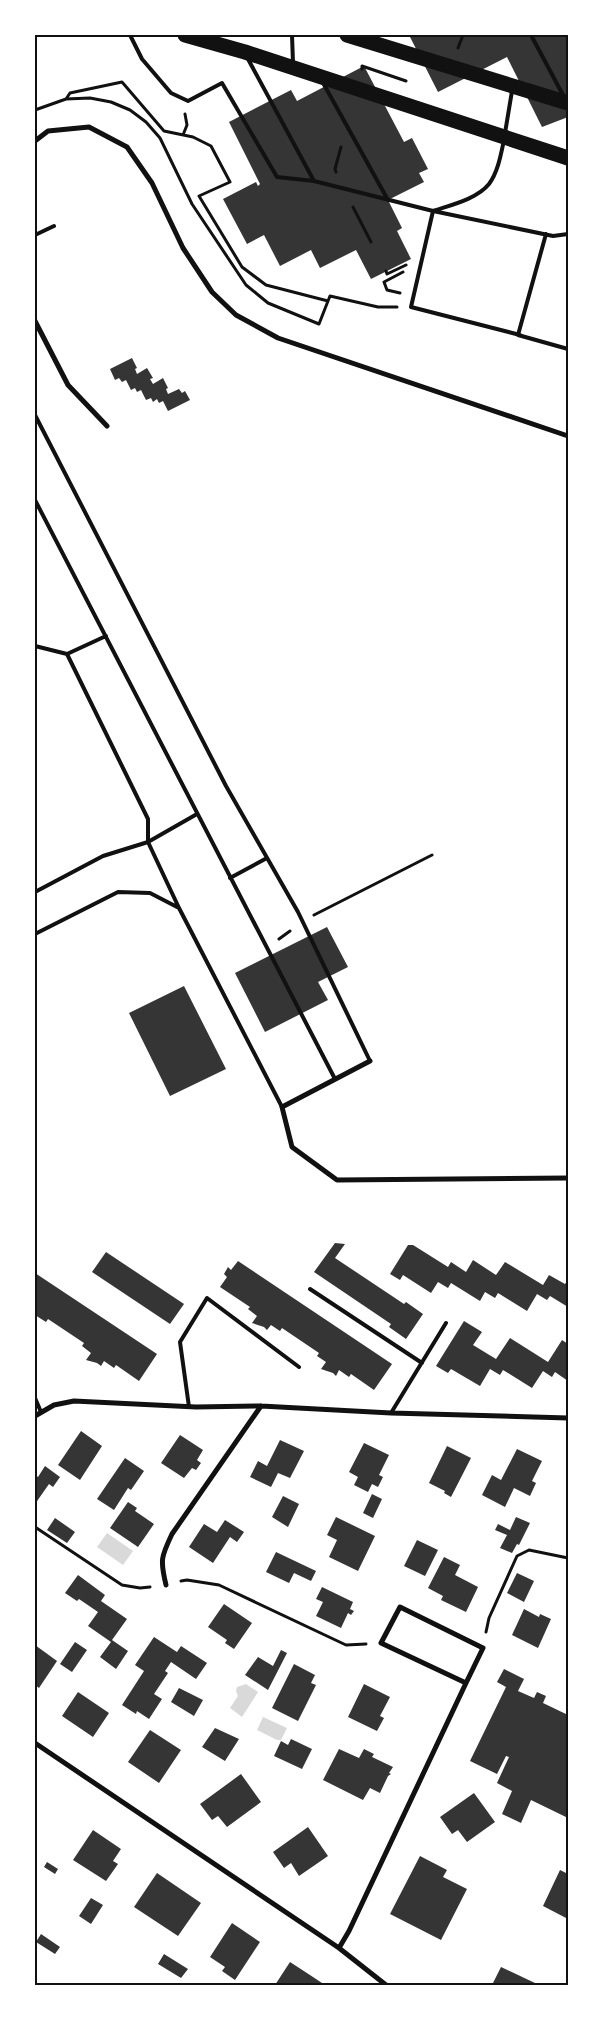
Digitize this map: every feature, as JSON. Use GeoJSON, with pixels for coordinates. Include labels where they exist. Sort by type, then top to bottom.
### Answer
{"type":"FeatureCollection","features":[{"type":"Feature","properties":{"kind":"highway"},"geometry":{"type":"LineString","coordinates":[[185,35],[245,52],[568,158]]}},
{"type":"Feature","properties":{"kind":"highway"},"geometry":{"type":"LineString","coordinates":[[347,35],[568,103]]}},
{"type":"Feature","properties":{"kind":"street"},"geometry":{"type":"LineString","coordinates":[[35,141],[48,131],[89,127],[127,147],[152,183],[183,248],[212,292],[236,315],[278,338],[568,436]]}},
{"type":"Feature","properties":{"kind":"street"},"geometry":{"type":"LineString","coordinates":[[35,322],[68,385],[107,426]]}},
{"type":"Feature","properties":{"kind":"street"},"geometry":{"type":"LineString","coordinates":[[370,1061],[282,1107],[292,1147],[337,1180],[568,1178]]}},
{"type":"Feature","properties":{"kind":"street"},"geometry":{"type":"LineString","coordinates":[[35,1416],[54,1405],[74,1400],[189,1407],[261,1406],[390,1413],[568,1418]]}},
{"type":"Feature","properties":{"kind":"street"},"geometry":{"type":"LineString","coordinates":[[166,1585],[162,1566],[162,1554],[172,1534],[261,1406]]}},
{"type":"Feature","properties":{"kind":"street"},"geometry":{"type":"LineString","coordinates":[[339,1948],[483,1648],[400,1607],[381,1643],[466,1683]]}},
{"type":"Feature","properties":{"kind":"street"},"geometry":{"type":"LineString","coordinates":[[35,1743],[339,1948],[386,1985]]}},
{"type":"Feature","properties":{"kind":"lane"},"geometry":{"type":"LineString","coordinates":[[130,35],[142,59],[171,93],[188,101],[222,83],[278,177],[314,181],[434,211],[546,234],[568,234]]}},
{"type":"Feature","properties":{"kind":"lane"},"geometry":{"type":"LineString","coordinates":[[292,35],[293,68]]}},
{"type":"Feature","properties":{"kind":"lane"},"geometry":{"type":"LineString","coordinates":[[531,35],[568,103]]}},
{"type":"Feature","properties":{"kind":"lane"},"geometry":{"type":"LineString","coordinates":[[245,52],[314,181]]}},
{"type":"Feature","properties":{"kind":"lane"},"geometry":{"type":"LineString","coordinates":[[320,77],[388,200]]}},
{"type":"Feature","properties":{"kind":"lane"},"geometry":{"type":"LineString","coordinates":[[434,211],[467,200],[489,184],[498,164],[512,86]]}},
{"type":"Feature","properties":{"kind":"lane"},"geometry":{"type":"LineString","coordinates":[[434,211],[410,307],[568,349]]}},
{"type":"Feature","properties":{"kind":"lane"},"geometry":{"type":"LineString","coordinates":[[35,235],[54,226]]}},
{"type":"Feature","properties":{"kind":"lane"},"geometry":{"type":"LineString","coordinates":[[520,335],[546,234]]}},
{"type":"Feature","properties":{"kind":"lane"},"geometry":{"type":"LineString","coordinates":[[35,416],[226,786],[302,920],[370,1061]]}},
{"type":"Feature","properties":{"kind":"lane"},"geometry":{"type":"LineString","coordinates":[[35,500],[335,1079]]}},
{"type":"Feature","properties":{"kind":"lane"},"geometry":{"type":"LineString","coordinates":[[35,646],[67,654],[106,636]]}},
{"type":"Feature","properties":{"kind":"lane"},"geometry":{"type":"LineString","coordinates":[[67,654],[148,819],[148,842],[179,908],[282,1107]]}},
{"type":"Feature","properties":{"kind":"lane"},"geometry":{"type":"LineString","coordinates":[[35,892],[103,856],[148,842],[197,814]]}},
{"type":"Feature","properties":{"kind":"lane"},"geometry":{"type":"LineString","coordinates":[[230,878],[267,858]]}},
{"type":"Feature","properties":{"kind":"lane"},"geometry":{"type":"LineString","coordinates":[[35,934],[118,892],[150,894],[179,908]]}},
{"type":"Feature","properties":{"kind":"lane"},"geometry":{"type":"LineString","coordinates":[[310,1289],[422,1363]]}},
{"type":"Feature","properties":{"kind":"lane"},"geometry":{"type":"LineString","coordinates":[[189,1407],[180,1342],[207,1298],[300,1367]]}},
{"type":"Feature","properties":{"kind":"lane"},"geometry":{"type":"LineString","coordinates":[[390,1413],[446,1323]]}},
{"type":"Feature","properties":{"kind":"lane"},"geometry":{"type":"LineString","coordinates":[[35,1398],[41,1412]]}},
{"type":"Feature","properties":{"kind":"path"},"geometry":{"type":"LineString","coordinates":[[66,99],[70,93],[122,82],[164,131],[193,137],[211,146],[230,182],[199,196],[242,267],[266,285],[328,301]]}},
{"type":"Feature","properties":{"kind":"path"},"geometry":{"type":"LineString","coordinates":[[35,110],[66,99],[90,98],[111,102],[130,110],[146,122],[160,138],[192,204],[223,252],[246,285],[268,303],[319,324],[330,296],[378,308],[410,307]]}},
{"type":"Feature","properties":{"kind":"path"},"geometry":{"type":"LineString","coordinates":[[386,272],[387,274],[409,263],[412,268]]}},
{"type":"Feature","properties":{"kind":"path"},"geometry":{"type":"LineString","coordinates":[[405,272],[384,282],[387,290],[413,296]]}},
{"type":"Feature","properties":{"kind":"path"},"geometry":{"type":"LineString","coordinates":[[268,949],[302,920],[432,855]]}},
{"type":"Feature","properties":{"kind":"path"},"geometry":{"type":"LineString","coordinates":[[35,1527],[122,1585],[140,1588],[187,1580],[219,1585],[346,1645],[381,1643]]}},
{"type":"Feature","properties":{"kind":"path"},"geometry":{"type":"LineString","coordinates":[[483,1648],[490,1618],[517,1556],[529,1550],[568,1558]]}},
{"type":"Feature","properties":{"kind":"shaded area"},"geometry":{"type":"Polygon","coordinates":[[[107,1533],[133,1551],[123,1565],[97,1547],[107,1533]]]}},
{"type":"Feature","properties":{"kind":"shaded area"},"geometry":{"type":"Polygon","coordinates":[[[246,1684],[258,1692],[242,1717],[230,1708],[238,1696],[237,1687],[246,1684]]]}},
{"type":"Feature","properties":{"kind":"shaded area"},"geometry":{"type":"Polygon","coordinates":[[[263,1717],[287,1728],[281,1740],[277,1740],[257,1730],[263,1717]]]}},
{"type":"Feature","properties":{"kind":"building"},"geometry":{"type":"Polygon","coordinates":[[[409,35],[568,35],[568,117],[542,127],[507,57],[438,92],[409,35]]]}},
{"type":"Feature","properties":{"kind":"building"},"geometry":{"type":"Polygon","coordinates":[[[364,66],[404,142],[412,138],[428,169],[419,173],[424,182],[388,200],[402,228],[397,231],[411,259],[371,279],[356,250],[320,268],[311,250],[280,266],[264,235],[247,244],[223,199],[256,182],[258,186],[260,184],[229,122],[291,90],[297,101],[364,66]]]}},
{"type":"Feature","properties":{"kind":"building"},"geometry":{"type":"Polygon","coordinates":[[[132,358],[137,368],[135,369],[137,374],[147,368],[153,378],[150,379],[153,384],[163,378],[168,388],[166,389],[168,394],[179,389],[182,393],[185,391],[190,400],[168,411],[163,401],[159,403],[157,399],[153,402],[151,398],[146,400],[141,390],[137,392],[135,388],[131,390],[126,380],[122,382],[119,378],[115,380],[110,369],[132,358]]]}},
{"type":"Feature","properties":{"kind":"building"},"geometry":{"type":"Polygon","coordinates":[[[327,927],[348,967],[318,982],[328,1000],[265,1032],[235,973],[327,927]]]}},
{"type":"Feature","properties":{"kind":"building"},"geometry":{"type":"Polygon","coordinates":[[[184,986],[226,1069],[170,1096],[129,1013],[184,986]]]}},
{"type":"Feature","properties":{"kind":"building"},"geometry":{"type":"Polygon","coordinates":[[[335,1243],[345,1244],[335,1258],[404,1304],[406,1302],[423,1314],[406,1339],[389,1327],[391,1324],[314,1272],[335,1243]]]}},
{"type":"Feature","properties":{"kind":"building"},"geometry":{"type":"Polygon","coordinates":[[[408,1245],[413,1245],[448,1267],[451,1262],[466,1272],[473,1260],[496,1275],[505,1262],[543,1285],[549,1275],[565,1284],[568,1280],[568,1307],[550,1296],[547,1300],[537,1294],[527,1311],[498,1293],[495,1298],[485,1292],[480,1301],[451,1283],[448,1288],[438,1282],[431,1293],[403,1275],[400,1280],[390,1274],[408,1245]]]}},
{"type":"Feature","properties":{"kind":"building"},"geometry":{"type":"Polygon","coordinates":[[[106,1252],[184,1304],[170,1324],[92,1272],[106,1252]]]}},
{"type":"Feature","properties":{"kind":"building"},"geometry":{"type":"Polygon","coordinates":[[[238,1261],[392,1364],[374,1390],[351,1374],[349,1377],[339,1370],[336,1376],[321,1369],[326,1362],[317,1356],[319,1353],[282,1328],[280,1331],[271,1325],[267,1330],[252,1323],[257,1316],[248,1309],[250,1307],[220,1287],[227,1277],[224,1274],[228,1267],[231,1270],[238,1261]]]}},
{"type":"Feature","properties":{"kind":"building"},"geometry":{"type":"Polygon","coordinates":[[[35,1273],[157,1354],[139,1381],[116,1365],[114,1368],[104,1361],[101,1366],[86,1360],[91,1353],[82,1346],[84,1343],[48,1319],[46,1322],[35,1315],[35,1273]]]}},
{"type":"Feature","properties":{"kind":"building"},"geometry":{"type":"Polygon","coordinates":[[[464,1321],[482,1332],[473,1345],[496,1359],[510,1338],[548,1362],[562,1340],[568,1344],[568,1381],[555,1372],[552,1377],[543,1371],[532,1388],[503,1370],[500,1375],[490,1369],[480,1386],[451,1369],[448,1373],[436,1366],[464,1321]]]}},
{"type":"Feature","properties":{"kind":"building"},"geometry":{"type":"Polygon","coordinates":[[[81,1431],[102,1446],[80,1480],[58,1465],[81,1431]]]}},
{"type":"Feature","properties":{"kind":"building"},"geometry":{"type":"Polygon","coordinates":[[[180,1435],[203,1450],[197,1460],[201,1463],[196,1470],[192,1468],[184,1478],[161,1463],[180,1435]]]}},
{"type":"Feature","properties":{"kind":"building"},"geometry":{"type":"Polygon","coordinates":[[[280,1440],[304,1451],[290,1478],[278,1473],[271,1487],[250,1477],[258,1461],[267,1466],[280,1440]]]}},
{"type":"Feature","properties":{"kind":"building"},"geometry":{"type":"Polygon","coordinates":[[[364,1443],[389,1455],[379,1475],[383,1477],[378,1487],[372,1484],[368,1492],[354,1485],[358,1477],[349,1472],[364,1443]]]}},
{"type":"Feature","properties":{"kind":"building"},"geometry":{"type":"Polygon","coordinates":[[[447,1446],[471,1458],[451,1497],[444,1493],[445,1491],[429,1483],[447,1446]]]}},
{"type":"Feature","properties":{"kind":"building"},"geometry":{"type":"Polygon","coordinates":[[[517,1449],[542,1461],[532,1481],[536,1483],[530,1496],[514,1488],[505,1507],[482,1495],[492,1475],[501,1480],[517,1449]]]}},
{"type":"Feature","properties":{"kind":"building"},"geometry":{"type":"Polygon","coordinates":[[[125,1458],[144,1471],[131,1490],[128,1488],[114,1510],[97,1499],[125,1458]]]}},
{"type":"Feature","properties":{"kind":"building"},"geometry":{"type":"Polygon","coordinates":[[[45,1466],[60,1477],[53,1487],[49,1484],[35,1504],[35,1475],[38,1477],[45,1466]]]}},
{"type":"Feature","properties":{"kind":"building"},"geometry":{"type":"Polygon","coordinates":[[[372,1494],[382,1499],[373,1518],[363,1513],[372,1494]]]}},
{"type":"Feature","properties":{"kind":"building"},"geometry":{"type":"Polygon","coordinates":[[[283,1496],[299,1504],[288,1527],[272,1517],[283,1496]]]}},
{"type":"Feature","properties":{"kind":"building"},"geometry":{"type":"Polygon","coordinates":[[[128,1502],[137,1508],[135,1511],[154,1524],[138,1547],[110,1528],[128,1502]]]}},
{"type":"Feature","properties":{"kind":"building"},"geometry":{"type":"Polygon","coordinates":[[[336,1517],[375,1536],[358,1571],[329,1557],[337,1540],[327,1535],[336,1517]]]}},
{"type":"Feature","properties":{"kind":"building"},"geometry":{"type":"Polygon","coordinates":[[[516,1517],[530,1523],[519,1545],[517,1544],[512,1553],[500,1548],[507,1535],[495,1530],[498,1524],[510,1530],[516,1517]]]}},
{"type":"Feature","properties":{"kind":"building"},"geometry":{"type":"Polygon","coordinates":[[[55,1518],[75,1532],[67,1543],[47,1530],[55,1518]]]}},
{"type":"Feature","properties":{"kind":"building"},"geometry":{"type":"Polygon","coordinates":[[[225,1520],[244,1532],[237,1542],[230,1537],[213,1563],[189,1547],[204,1524],[217,1532],[225,1520]]]}},
{"type":"Feature","properties":{"kind":"building"},"geometry":{"type":"Polygon","coordinates":[[[417,1540],[438,1550],[425,1576],[404,1566],[417,1540]]]}},
{"type":"Feature","properties":{"kind":"building"},"geometry":{"type":"Polygon","coordinates":[[[276,1552],[316,1571],[311,1581],[294,1573],[289,1583],[266,1572],[276,1552]]]}},
{"type":"Feature","properties":{"kind":"building"},"geometry":{"type":"Polygon","coordinates":[[[444,1557],[460,1565],[455,1575],[478,1587],[466,1612],[441,1600],[443,1596],[428,1588],[444,1557]]]}},
{"type":"Feature","properties":{"kind":"building"},"geometry":{"type":"Polygon","coordinates":[[[517,1573],[534,1581],[524,1602],[507,1593],[517,1573]]]}},
{"type":"Feature","properties":{"kind":"building"},"geometry":{"type":"Polygon","coordinates":[[[78,1575],[105,1595],[101,1601],[127,1619],[112,1640],[128,1651],[116,1669],[100,1657],[111,1642],[88,1626],[98,1612],[79,1599],[77,1601],[65,1593],[78,1575]]]}},
{"type":"Feature","properties":{"kind":"building"},"geometry":{"type":"Polygon","coordinates":[[[322,1587],[353,1602],[350,1609],[354,1611],[351,1615],[348,1613],[341,1628],[316,1616],[323,1602],[316,1599],[322,1587]]]}},
{"type":"Feature","properties":{"kind":"building"},"geometry":{"type":"Polygon","coordinates":[[[224,1604],[252,1623],[234,1649],[225,1643],[227,1640],[208,1627],[224,1604]]]}},
{"type":"Feature","properties":{"kind":"building"},"geometry":{"type":"Polygon","coordinates":[[[524,1609],[539,1617],[540,1614],[551,1619],[538,1648],[512,1635],[524,1609]]]}},
{"type":"Feature","properties":{"kind":"building"},"geometry":{"type":"Polygon","coordinates":[[[154,1637],[177,1652],[181,1646],[207,1663],[196,1679],[171,1662],[165,1671],[168,1673],[154,1694],[162,1699],[149,1719],[137,1711],[136,1714],[122,1705],[144,1671],[135,1665],[154,1637]]]}},
{"type":"Feature","properties":{"kind":"building"},"geometry":{"type":"Polygon","coordinates":[[[75,1642],[87,1650],[72,1672],[60,1664],[75,1642]]]}},
{"type":"Feature","properties":{"kind":"building"},"geometry":{"type":"Polygon","coordinates":[[[35,1645],[57,1661],[39,1688],[35,1685],[35,1645]]]}},
{"type":"Feature","properties":{"kind":"building"},"geometry":{"type":"Polygon","coordinates":[[[281,1650],[287,1653],[268,1690],[245,1675],[258,1657],[273,1666],[281,1650]]]}},
{"type":"Feature","properties":{"kind":"building"},"geometry":{"type":"Polygon","coordinates":[[[294,1664],[315,1675],[311,1683],[316,1685],[298,1721],[272,1708],[294,1664]]]}},
{"type":"Feature","properties":{"kind":"building"},"geometry":{"type":"Polygon","coordinates":[[[504,1669],[524,1679],[518,1691],[534,1698],[537,1692],[546,1696],[543,1703],[568,1715],[568,1818],[531,1800],[521,1823],[502,1814],[512,1791],[497,1783],[509,1757],[506,1756],[497,1774],[470,1761],[506,1687],[497,1682],[504,1669]]]}},
{"type":"Feature","properties":{"kind":"building"},"geometry":{"type":"Polygon","coordinates":[[[364,1684],[390,1697],[380,1716],[384,1718],[377,1731],[348,1717],[364,1684]]]}},
{"type":"Feature","properties":{"kind":"building"},"geometry":{"type":"Polygon","coordinates":[[[179,1688],[203,1700],[194,1716],[171,1702],[179,1688]]]}},
{"type":"Feature","properties":{"kind":"building"},"geometry":{"type":"Polygon","coordinates":[[[78,1692],[109,1713],[93,1737],[62,1716],[78,1692]]]}},
{"type":"Feature","properties":{"kind":"building"},"geometry":{"type":"Polygon","coordinates":[[[215,1728],[239,1739],[225,1761],[202,1747],[215,1728]]]}},
{"type":"Feature","properties":{"kind":"building"},"geometry":{"type":"Polygon","coordinates":[[[150,1730],[181,1750],[159,1783],[128,1762],[150,1730]]]}},
{"type":"Feature","properties":{"kind":"building"},"geometry":{"type":"Polygon","coordinates":[[[291,1739],[312,1749],[302,1769],[274,1756],[281,1741],[288,1745],[291,1739]]]}},
{"type":"Feature","properties":{"kind":"building"},"geometry":{"type":"Polygon","coordinates":[[[339,1749],[359,1758],[364,1749],[374,1754],[372,1757],[393,1767],[380,1793],[370,1788],[363,1800],[323,1780],[339,1749]]]}},
{"type":"Feature","properties":{"kind":"building"},"geometry":{"type":"Polygon","coordinates":[[[241,1774],[261,1802],[227,1827],[218,1816],[212,1820],[200,1804],[241,1774]]]}},
{"type":"Feature","properties":{"kind":"building"},"geometry":{"type":"Polygon","coordinates":[[[474,1793],[495,1822],[467,1842],[458,1830],[452,1834],[440,1817],[474,1793]]]}},
{"type":"Feature","properties":{"kind":"building"},"geometry":{"type":"Polygon","coordinates":[[[308,1827],[328,1856],[299,1876],[291,1863],[284,1868],[273,1852],[308,1827]]]}},
{"type":"Feature","properties":{"kind":"building"},"geometry":{"type":"Polygon","coordinates":[[[93,1830],[121,1849],[113,1861],[118,1864],[106,1881],[73,1860],[93,1830]]]}},
{"type":"Feature","properties":{"kind":"building"},"geometry":{"type":"Polygon","coordinates":[[[420,1856],[447,1870],[443,1877],[467,1889],[441,1940],[390,1914],[420,1856]]]}},
{"type":"Feature","properties":{"kind":"building"},"geometry":{"type":"Polygon","coordinates":[[[47,1862],[58,1869],[55,1874],[44,1867],[47,1862]]]}},
{"type":"Feature","properties":{"kind":"building"},"geometry":{"type":"Polygon","coordinates":[[[560,1870],[568,1874],[568,1919],[543,1906],[560,1870]]]}},
{"type":"Feature","properties":{"kind":"building"},"geometry":{"type":"Polygon","coordinates":[[[157,1873],[201,1903],[178,1936],[134,1907],[157,1873]]]}},
{"type":"Feature","properties":{"kind":"building"},"geometry":{"type":"Polygon","coordinates":[[[91,1898],[103,1905],[91,1924],[79,1916],[91,1898]]]}},
{"type":"Feature","properties":{"kind":"building"},"geometry":{"type":"Polygon","coordinates":[[[232,1923],[260,1942],[235,1980],[222,1971],[225,1967],[210,1957],[232,1923]]]}},
{"type":"Feature","properties":{"kind":"building"},"geometry":{"type":"Polygon","coordinates":[[[41,1934],[60,1947],[55,1954],[36,1942],[41,1934]]]}},
{"type":"Feature","properties":{"kind":"building"},"geometry":{"type":"Polygon","coordinates":[[[164,1954],[188,1969],[181,1978],[158,1964],[164,1954]]]}},
{"type":"Feature","properties":{"kind":"building"},"geometry":{"type":"Polygon","coordinates":[[[290,1962],[313,1977],[325,1985],[275,1985],[290,1962]]]}},
{"type":"Feature","properties":{"kind":"building"},"geometry":{"type":"Polygon","coordinates":[[[501,1967],[535,1983],[535,1985],[492,1985],[501,1967]]]}}]}
